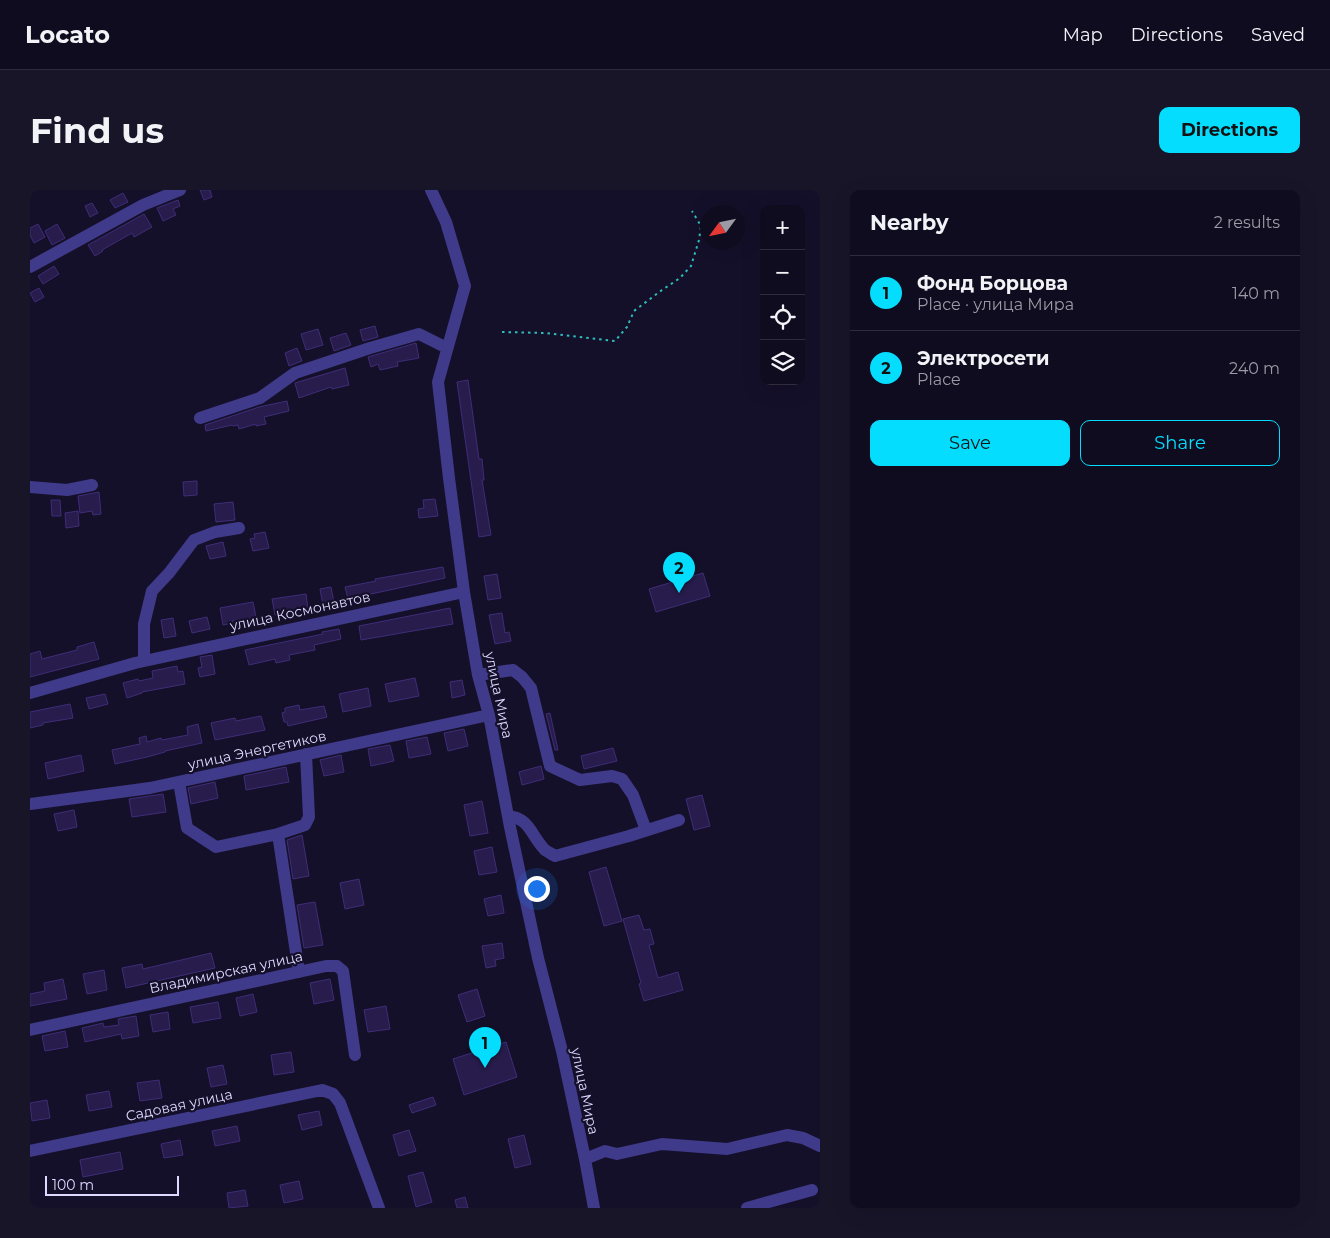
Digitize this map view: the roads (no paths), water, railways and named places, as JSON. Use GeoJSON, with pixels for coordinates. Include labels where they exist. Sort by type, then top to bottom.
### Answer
{"type":"FeatureCollection","features":[{"type":"Feature","properties":{"kind":"street"},"geometry":{"type":"LineString","coordinates":[[30,267],[144,206],[180,190]]}},
{"type":"Feature","properties":{"kind":"street","name":"улица Мира"},"geometry":{"type":"LineString","coordinates":[[431,190],[446,222],[465,286],[438,382],[448,478],[464,592],[478,675],[489,715],[538,958],[562,1051],[585,1159],[593,1208]]}},
{"type":"Feature","properties":{"kind":"street"},"geometry":{"type":"LineString","coordinates":[[200,418],[260,398],[295,374],[394,341],[419,334],[447,348]]}},
{"type":"Feature","properties":{"kind":"street"},"geometry":{"type":"LineString","coordinates":[[30,487],[67,490],[92,485]]}},
{"type":"Feature","properties":{"kind":"street"},"geometry":{"type":"LineString","coordinates":[[144,661],[144,624],[152,591],[194,540],[215,532],[239,528]]}},
{"type":"Feature","properties":{"kind":"street","name":"улица Космонавтов"},"geometry":{"type":"LineString","coordinates":[[30,694],[144,661],[464,592]]}},
{"type":"Feature","properties":{"kind":"street"},"geometry":{"type":"LineString","coordinates":[[478,675],[513,670],[522,677],[531,688],[550,766],[580,780],[612,776],[622,779],[633,794],[646,830]]}},
{"type":"Feature","properties":{"kind":"street","name":"улица Энергетиков"},"geometry":{"type":"LineString","coordinates":[[30,804],[150,788],[489,715]]}},
{"type":"Feature","properties":{"kind":"street"},"geometry":{"type":"LineString","coordinates":[[179,782],[187,828],[216,847],[278,834],[305,825],[309,817],[306,754]]}},
{"type":"Feature","properties":{"kind":"street"},"geometry":{"type":"LineString","coordinates":[[508,816],[517,817],[523,821],[546,850],[555,856],[679,820]]}},
{"type":"Feature","properties":{"kind":"street"},"geometry":{"type":"LineString","coordinates":[[278,834],[299,972]]}},
{"type":"Feature","properties":{"kind":"street","name":"Владимирская улица"},"geometry":{"type":"LineString","coordinates":[[30,1030],[326,966],[337,966],[343,971],[356,1055]]}},
{"type":"Feature","properties":{"kind":"street","name":"Садовая улица"},"geometry":{"type":"LineString","coordinates":[[30,1151],[322,1090],[333,1094],[340,1103],[379,1208]]}},
{"type":"Feature","properties":{"kind":"street"},"geometry":{"type":"LineString","coordinates":[[585,1159],[605,1151],[617,1154],[662,1144],[727,1149],[787,1135],[803,1138],[820,1146]]}},
{"type":"Feature","properties":{"kind":"street"},"geometry":{"type":"LineString","coordinates":[[747,1208],[812,1190]]}},
{"type":"Feature","properties":{"kind":"place","name":"Электросети"},"geometry":{"type":"Point","coordinates":[679,593]}},
{"type":"Feature","properties":{"kind":"place","name":"Фонд Борцова"},"geometry":{"type":"Point","coordinates":[485,1068]}}]}
